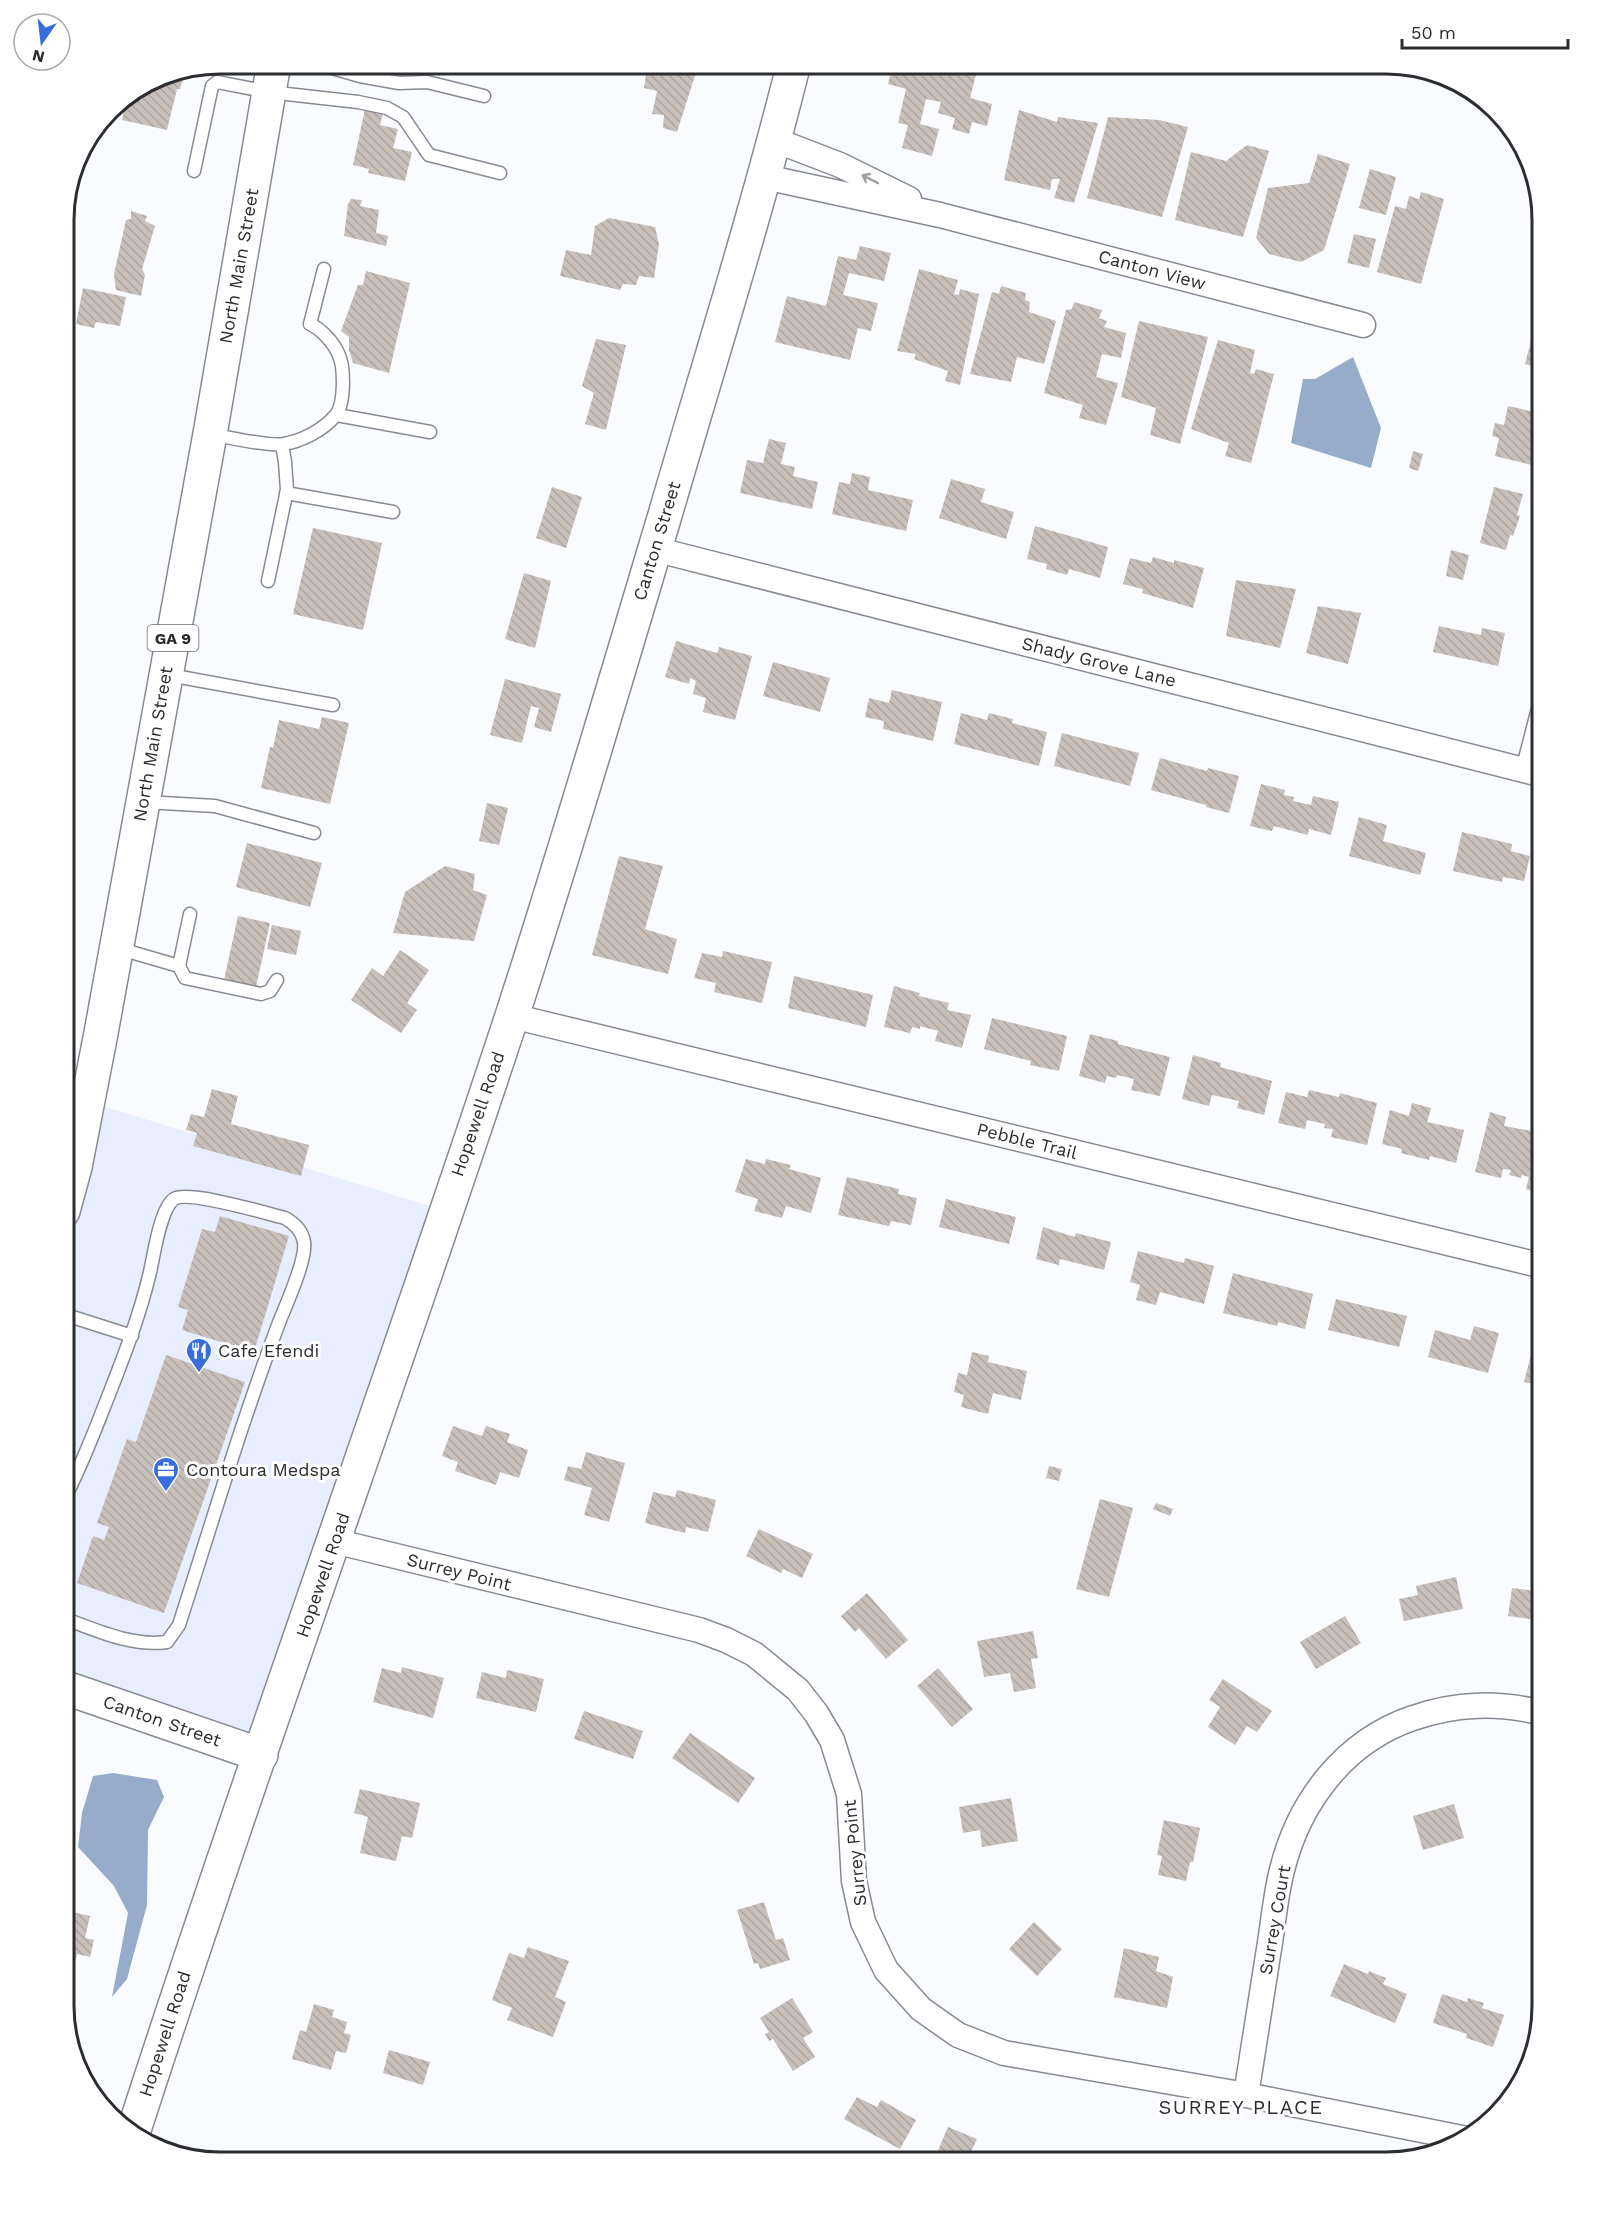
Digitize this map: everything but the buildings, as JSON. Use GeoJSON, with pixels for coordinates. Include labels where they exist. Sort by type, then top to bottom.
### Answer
{"type":"FeatureCollection","features":[{"type":"Feature","properties":{"kind":"street","name":"Canton Street"},"geometry":{"type":"LineString","coordinates":[[512,1016],[588,775],[765,177],[791,74]]}},
{"type":"Feature","properties":{"kind":"street","name":"North Main Street"},"geometry":{"type":"LineString","coordinates":[[74,1171],[210,434],[272,77]]}},
{"type":"Feature","properties":{"kind":"street","name":"Canton View"},"geometry":{"type":"LineString","coordinates":[[775,140],[835,163],[940,215]]}},
{"type":"Feature","properties":{"kind":"street"},"geometry":{"type":"LineString","coordinates":[[828,191],[835,163]]}},
{"type":"Feature","properties":{"kind":"street","name":"Canton View"},"geometry":{"type":"LineString","coordinates":[[765,177],[940,215],[1363,326]]}},
{"type":"Feature","properties":{"kind":"street","name":"Shady Grove Lane"},"geometry":{"type":"LineString","coordinates":[[654,549],[1532,772]]}},
{"type":"Feature","properties":{"kind":"street","name":"Pebble Trail"},"geometry":{"type":"LineString","coordinates":[[512,1016],[1532,1263]]}},
{"type":"Feature","properties":{"kind":"street","name":"Hopewell Road"},"geometry":{"type":"LineString","coordinates":[[136,2125],[192,1950],[261,1755],[512,1016]]}},
{"type":"Feature","properties":{"kind":"street","name":"Surrey Point"},"geometry":{"type":"LineString","coordinates":[[334,1541],[699,1630],[754,1654],[798,1690],[816,1713],[832,1740],[849,1794],[854,1881],[863,1922],[886,1970],[921,2009],[958,2035],[1004,2053],[1246,2095],[1438,2141]]}},
{"type":"Feature","properties":{"kind":"street","name":"Canton Street"},"geometry":{"type":"LineString","coordinates":[[74,1691],[261,1755]]}},
{"type":"Feature","properties":{"kind":"street","name":"Surrey Court"},"geometry":{"type":"LineString","coordinates":[[1246,2095],[1282,1869],[1300,1816],[1323,1780],[1356,1748],[1395,1724],[1439,1709],[1481,1704],[1532,1711]]}},
{"type":"Feature","properties":{"kind":"lane"},"geometry":{"type":"LineString","coordinates":[[353,74],[399,83],[427,82],[484,96]]}},
{"type":"Feature","properties":{"kind":"lane"},"geometry":{"type":"LineString","coordinates":[[194,171],[213,83],[272,77],[387,108],[403,117],[429,155],[500,173]]}},
{"type":"Feature","properties":{"kind":"lane"},"geometry":{"type":"LineString","coordinates":[[210,434],[282,445],[311,435],[337,415],[343,392],[339,354],[318,328],[310,324],[324,269]]}},
{"type":"Feature","properties":{"kind":"lane"},"geometry":{"type":"LineString","coordinates":[[337,415],[430,432]]}},
{"type":"Feature","properties":{"kind":"lane"},"geometry":{"type":"LineString","coordinates":[[268,581],[286,493],[282,445]]}},
{"type":"Feature","properties":{"kind":"lane"},"geometry":{"type":"LineString","coordinates":[[286,493],[393,512]]}},
{"type":"Feature","properties":{"kind":"lane"},"geometry":{"type":"LineString","coordinates":[[166,674],[333,705]]}},
{"type":"Feature","properties":{"kind":"lane"},"geometry":{"type":"LineString","coordinates":[[143,802],[215,806],[314,833]]}},
{"type":"Feature","properties":{"kind":"lane"},"geometry":{"type":"LineString","coordinates":[[190,914],[179,966],[185,978],[261,994],[270,992],[276,980]]}},
{"type":"Feature","properties":{"kind":"lane"},"geometry":{"type":"LineString","coordinates":[[116,948],[179,966]]}},
{"type":"Feature","properties":{"kind":"lane"},"geometry":{"type":"LineString","coordinates":[[74,1479],[132,1336],[144,1300],[168,1205],[174,1199],[183,1196],[206,1199],[285,1218],[299,1229],[305,1242],[297,1275],[248,1410],[179,1625],[167,1642],[151,1644],[129,1641],[74,1622]]}},
{"type":"Feature","properties":{"kind":"lane"},"geometry":{"type":"LineString","coordinates":[[74,1318],[132,1336]]}},
{"type":"Feature","properties":{"kind":"shaded area"},"geometry":{"type":"Polygon","coordinates":[[[96,1104],[456,1214],[262,1746],[74,1683],[74,1174],[96,1104]]]}},
{"type":"Feature","properties":{"kind":"water"},"geometry":{"type":"Polygon","coordinates":[[[1353,357],[1381,428],[1371,468],[1291,443],[1303,379],[1315,379],[1353,357]]]}},
{"type":"Feature","properties":{"kind":"water"},"geometry":{"type":"Polygon","coordinates":[[[113,1773],[157,1780],[164,1797],[148,1830],[147,1905],[127,1979],[112,1997],[128,1913],[114,1886],[78,1847],[82,1813],[93,1776],[113,1773]]]}},
{"type":"Feature","properties":{"kind":"place","name":"Cafe Efendi"},"geometry":{"type":"Point","coordinates":[199,1374]}},
{"type":"Feature","properties":{"kind":"place","name":"Contoura Medspa"},"geometry":{"type":"Point","coordinates":[166,1493]}},
{"type":"Feature","properties":{"kind":"district","name":"SURREY PLACE"},"geometry":{"type":"Point","coordinates":[1241,2107]}}]}
